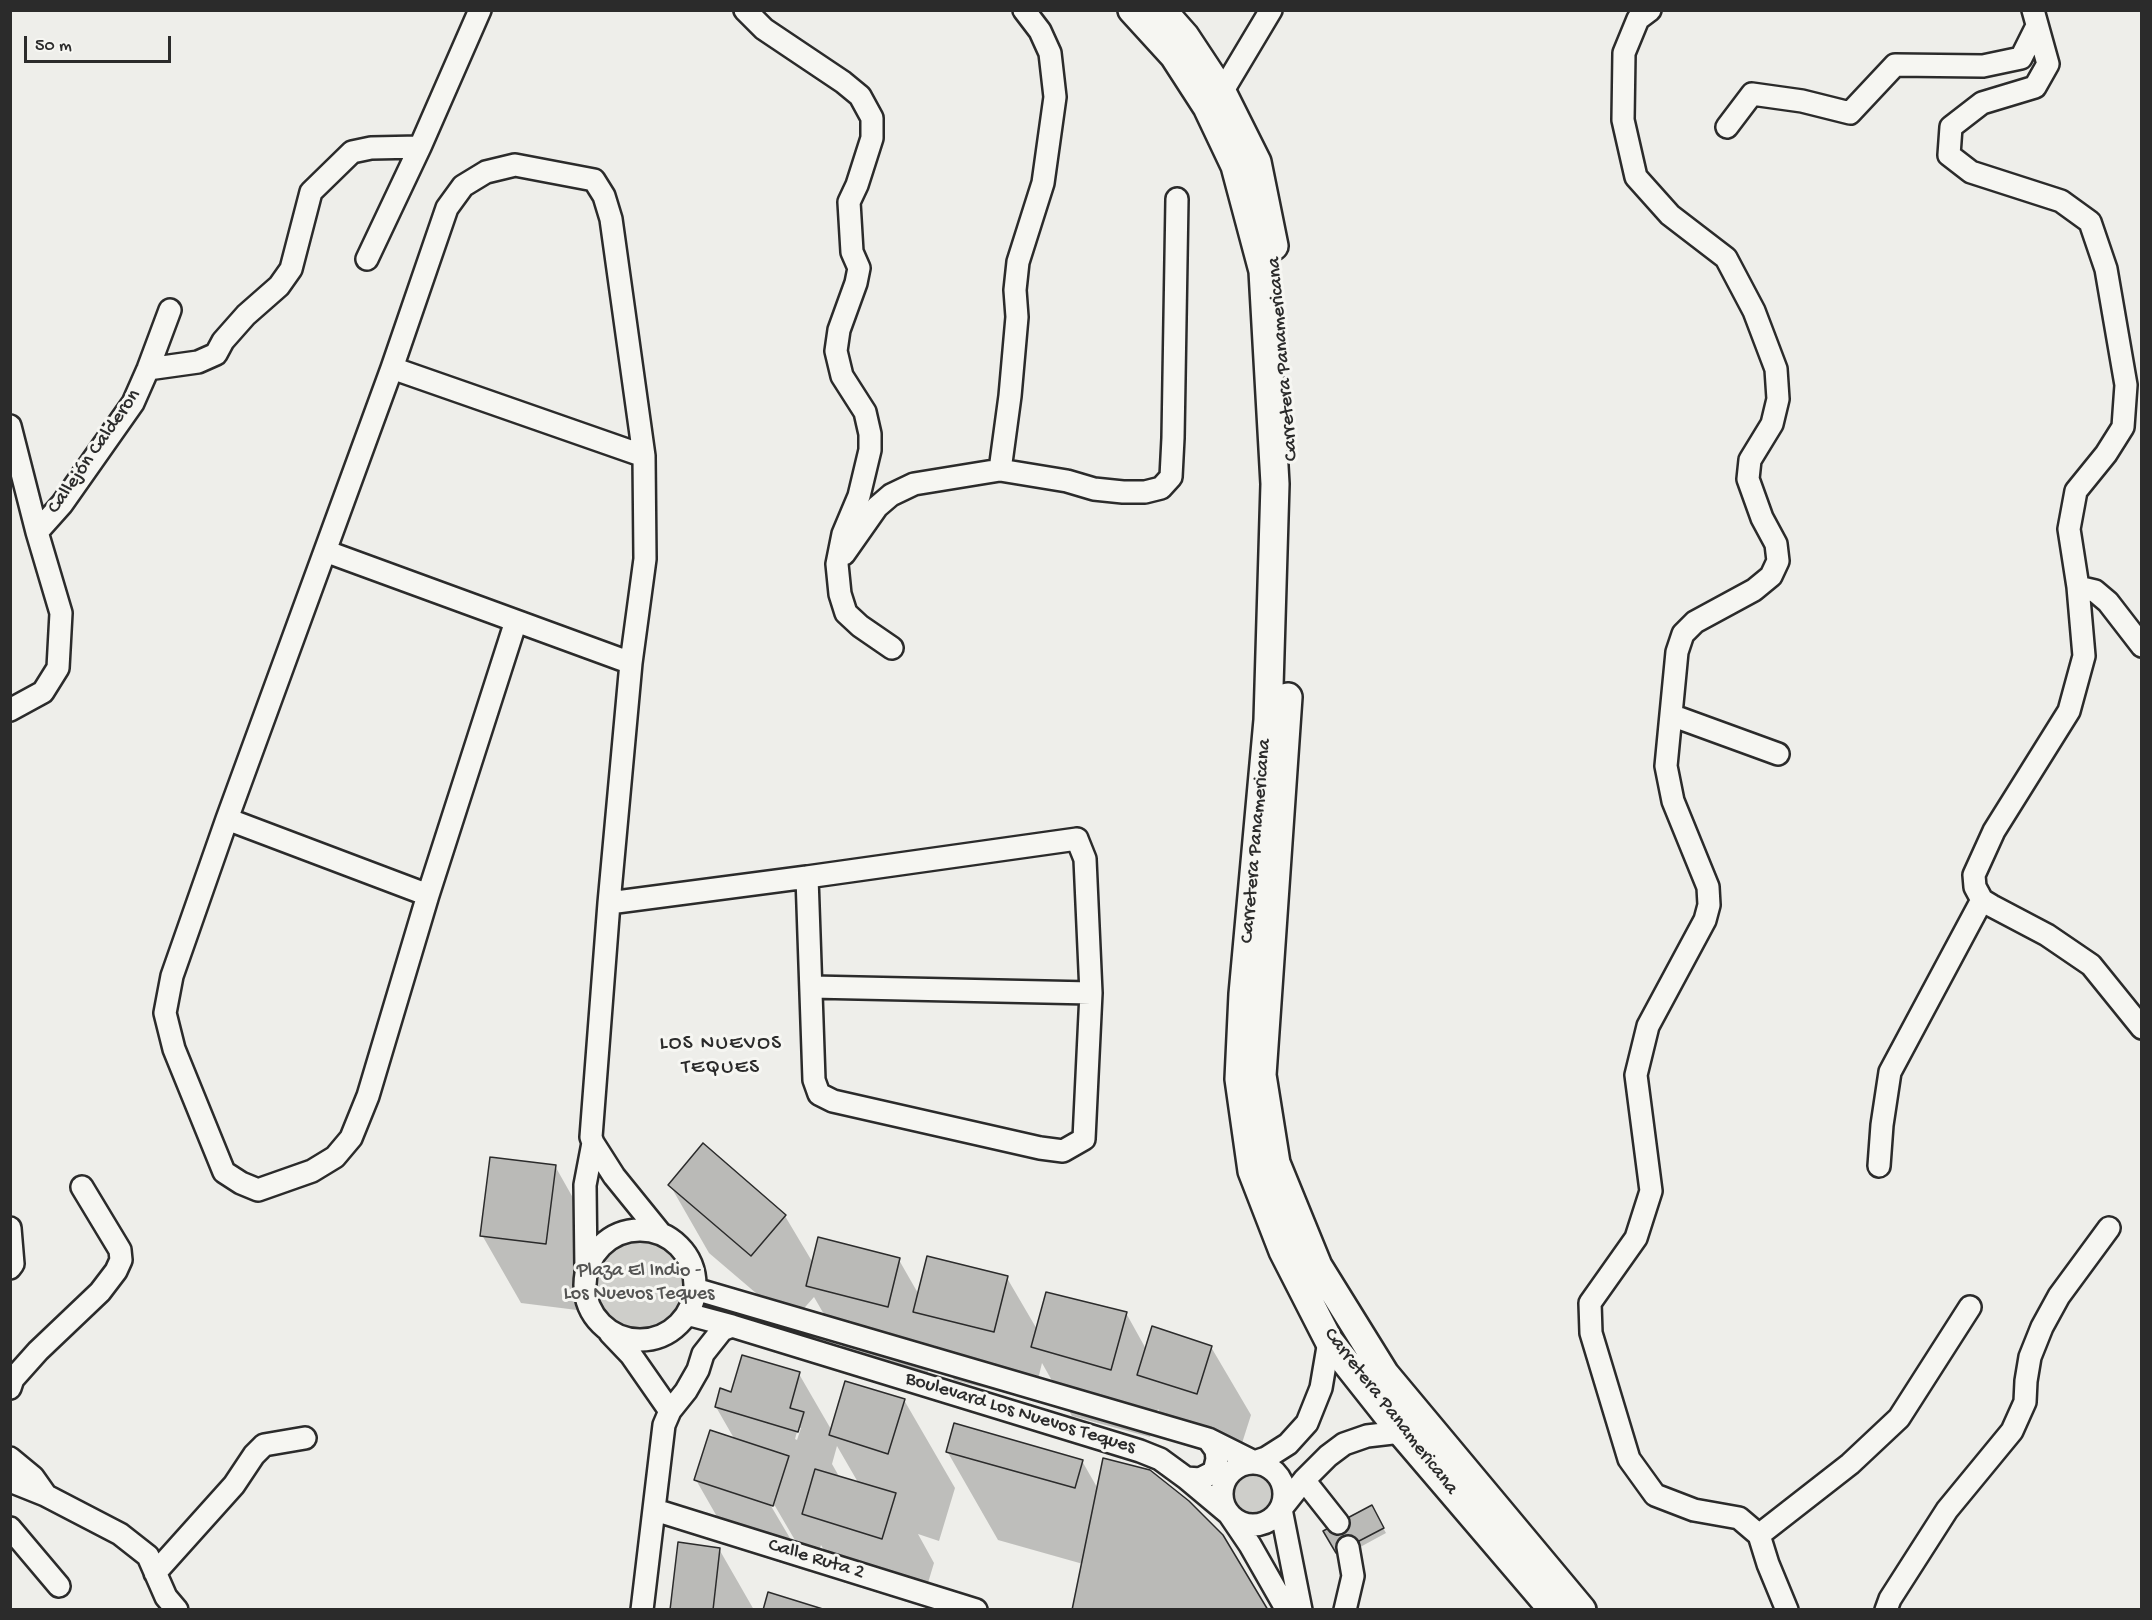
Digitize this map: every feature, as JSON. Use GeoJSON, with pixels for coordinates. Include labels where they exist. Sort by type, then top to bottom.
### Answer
{"type":"FeatureCollection","features":[{"type":"Feature","properties":{"kind":"main road","name":"Carretera Panamericana"},"geometry":{"type":"LineString","coordinates":[[1132,10],[1174,56],[1207,108],[1235,166],[1263,271],[1275,508],[1268,720],[1243,994],[1239,1079],[1252,1170],[1283,1251],[1329,1341],[1401,1432],[1552,1610]]}},
{"type":"Feature","properties":{"kind":"main road","name":"Carretera Panamericana"},"geometry":{"type":"LineString","coordinates":[[1162,10],[1185,36],[1222,92],[1257,162],[1279,268],[1294,483],[1287,723],[1262,1075],[1276,1163],[1318,1266],[1385,1374],[1582,1610]]}},
{"type":"Feature","properties":{"kind":"street"},"geometry":{"type":"LineString","coordinates":[[367,259],[420,147],[480,10]]}},
{"type":"Feature","properties":{"kind":"street"},"geometry":{"type":"LineString","coordinates":[[745,10],[764,29],[860,96],[872,118],[872,138],[857,186],[849,202],[852,252],[859,268],[839,330],[836,351],[842,376],[865,412],[870,434],[870,450],[859,496],[843,534],[837,564],[840,594],[846,613],[860,626],[892,648]]}},
{"type":"Feature","properties":{"kind":"street"},"geometry":{"type":"LineString","coordinates":[[1000,470],[1017,317],[1015,290],[1018,262],[1043,183],[1055,97],[1050,53],[1040,31],[1024,10]]}},
{"type":"Feature","properties":{"kind":"street"},"geometry":{"type":"LineString","coordinates":[[1222,92],[1257,21],[1271,10]]}},
{"type":"Feature","properties":{"kind":"street"},"geometry":{"type":"LineString","coordinates":[[1650,10],[1638,19],[1624,53],[1623,120],[1636,177],[1670,215],[1726,258],[1754,311],[1776,369],[1778,399],[1772,424],[1750,460],[1748,479],[1762,518],[1776,544],[1778,561],[1772,576],[1754,590],[1695,622],[1683,634],[1677,652],[1666,766],[1673,801],[1708,887],[1709,905],[1705,920],[1648,1026],[1636,1075],[1651,1191],[1636,1238],[1590,1303],[1591,1333],[1629,1459],[1655,1495],[1694,1510],[1739,1518],[1760,1535],[1768,1564],[1787,1610]]}},
{"type":"Feature","properties":{"kind":"street"},"geometry":{"type":"LineString","coordinates":[[1727,128],[1752,93],[1802,100],[1850,113],[1895,65],[1983,66],[2021,58],[2035,18]]}},
{"type":"Feature","properties":{"kind":"street"},"geometry":{"type":"LineString","coordinates":[[2035,18],[2048,64],[2035,87],[1982,103],[1951,127],[1949,154],[1971,172],[2061,201],[2090,222],[2106,269],[2126,385],[2123,427],[2106,454],[2076,491],[2069,529],[2078,587],[2084,656],[2069,711],[1990,840],[1974,875],[1975,887],[1982,900],[2048,935],[2091,965],[2142,1028]]}},
{"type":"Feature","properties":{"kind":"street","name":"Callejón Calderon"},"geometry":{"type":"LineString","coordinates":[[148,369],[198,362],[216,354],[223,341],[246,315],[279,286],[291,268],[311,192],[352,152],[371,148],[420,147]]}},
{"type":"Feature","properties":{"kind":"street"},"geometry":{"type":"LineString","coordinates":[[516,621],[428,895],[368,1096],[351,1138],[335,1156],[312,1171],[258,1190],[241,1183],[224,1172],[174,1049],[165,1013],[172,976],[226,819],[392,368],[447,208],[463,186],[486,172],[515,165],[594,180],[604,196],[611,219],[644,456],[645,559],[631,663],[591,1137],[614,1176],[661,1234]]}},
{"type":"Feature","properties":{"kind":"street"},"geometry":{"type":"LineString","coordinates":[[837,564],[877,507],[891,495],[914,484],[1000,470],[1067,481],[1094,489],[1145,492],[1161,488],[1171,477],[1178,199]]}},
{"type":"Feature","properties":{"kind":"street","name":"Callejón Calderon"},"geometry":{"type":"LineString","coordinates":[[37,532],[62,504],[133,403],[170,310]]}},
{"type":"Feature","properties":{"kind":"street"},"geometry":{"type":"LineString","coordinates":[[392,368],[644,456]]}},
{"type":"Feature","properties":{"kind":"street"},"geometry":{"type":"LineString","coordinates":[[10,426],[37,532],[61,613],[58,668],[43,692],[10,710]]}},
{"type":"Feature","properties":{"kind":"street"},"geometry":{"type":"LineString","coordinates":[[325,551],[631,663]]}},
{"type":"Feature","properties":{"kind":"street"},"geometry":{"type":"LineString","coordinates":[[2078,587],[2095,591],[2108,602],[2142,646]]}},
{"type":"Feature","properties":{"kind":"street"},"geometry":{"type":"LineString","coordinates":[[1671,715],[1778,754]]}},
{"type":"Feature","properties":{"kind":"street"},"geometry":{"type":"LineString","coordinates":[[226,819],[428,895]]}},
{"type":"Feature","properties":{"kind":"street"},"geometry":{"type":"LineString","coordinates":[[609,903],[1077,839],[1085,859],[1091,993],[1084,1139],[1063,1151],[1040,1148],[833,1101],[819,1094],[814,1080],[807,877]]}},
{"type":"Feature","properties":{"kind":"street"},"geometry":{"type":"LineString","coordinates":[[1879,1166],[1890,1072],[1982,900]]}},
{"type":"Feature","properties":{"kind":"street"},"geometry":{"type":"LineString","coordinates":[[812,987],[1091,993]]}},
{"type":"Feature","properties":{"kind":"street"},"geometry":{"type":"LineString","coordinates":[[593,1143],[585,1185],[585,1288],[588,1305],[597,1320],[631,1355],[667,1418]]}},
{"type":"Feature","properties":{"kind":"street"},"geometry":{"type":"LineString","coordinates":[[10,1388],[38,1351],[100,1292],[116,1271],[121,1260],[120,1250],[82,1187]]}},
{"type":"Feature","properties":{"kind":"street"},"geometry":{"type":"LineString","coordinates":[[10,1228],[13,1264],[10,1268]]}},
{"type":"Feature","properties":{"kind":"street"},"geometry":{"type":"LineString","coordinates":[[1886,1610],[1890,1599],[1947,1510],[2012,1431],[2025,1402],[2030,1357],[2042,1327],[2059,1296],[2109,1228]]}},
{"type":"Feature","properties":{"kind":"street"},"geometry":{"type":"LineString","coordinates":[[586,1275],[593,1255],[600,1247],[620,1233],[634,1230],[647,1230],[674,1241],[686,1255],[693,1271],[695,1289],[692,1302],[687,1314],[675,1328],[668,1332],[644,1341],[626,1339],[610,1332],[597,1320]]}},
{"type":"Feature","properties":{"kind":"street","name":"Boulevard Los Nuevos Teques"},"geometry":{"type":"LineString","coordinates":[[695,1289],[1208,1439],[1254,1462]]}},
{"type":"Feature","properties":{"kind":"street"},"geometry":{"type":"LineString","coordinates":[[1760,1535],[1850,1464],[1899,1418],[1970,1307]]}},
{"type":"Feature","properties":{"kind":"street","name":"Boulevard Los Nuevos Teques"},"geometry":{"type":"LineString","coordinates":[[687,1314],[1160,1459],[1229,1514],[1250,1545],[1287,1610]]}},
{"type":"Feature","properties":{"kind":"street"},"geometry":{"type":"LineString","coordinates":[[642,1610],[667,1418],[698,1370],[703,1354],[722,1330],[732,1326]]}},
{"type":"Feature","properties":{"kind":"street"},"geometry":{"type":"LineString","coordinates":[[1329,1341],[1321,1388],[1307,1423],[1288,1444],[1266,1458],[1243,1463],[1227,1476],[1222,1486],[1222,1496],[1229,1514],[1237,1521],[1246,1524],[1266,1523],[1328,1455],[1344,1444],[1367,1436],[1401,1432]]}},
{"type":"Feature","properties":{"kind":"street"},"geometry":{"type":"LineString","coordinates":[[155,1573],[234,1485],[254,1455],[264,1445],[304,1438]]}},
{"type":"Feature","properties":{"kind":"street"},"geometry":{"type":"LineString","coordinates":[[1186,1478],[1200,1479],[1214,1472],[1216,1450],[1208,1439]]}},
{"type":"Feature","properties":{"kind":"street"},"geometry":{"type":"LineString","coordinates":[[10,1458],[33,1477],[45,1495]]}},
{"type":"Feature","properties":{"kind":"street"},"geometry":{"type":"LineString","coordinates":[[1254,1462],[1264,1464],[1273,1470],[1280,1478],[1284,1488],[1281,1509],[1300,1610]]}},
{"type":"Feature","properties":{"kind":"street"},"geometry":{"type":"LineString","coordinates":[[1304,1480],[1338,1523]]}},
{"type":"Feature","properties":{"kind":"street"},"geometry":{"type":"LineString","coordinates":[[10,1481],[45,1495],[120,1534],[148,1556],[166,1597],[177,1610]]}},
{"type":"Feature","properties":{"kind":"street","name":"Calle Ruta 2"},"geometry":{"type":"LineString","coordinates":[[655,1510],[976,1610]]}},
{"type":"Feature","properties":{"kind":"street"},"geometry":{"type":"LineString","coordinates":[[10,1528],[59,1586]]}},
{"type":"Feature","properties":{"kind":"street"},"geometry":{"type":"LineString","coordinates":[[1345,1610],[1353,1576],[1348,1547]]}},
{"type":"Feature","properties":{"kind":"green space","name":"Plaza El Indio - Los Nuevos Teques"},"geometry":{"type":"Polygon","coordinates":[[[647,1230],[674,1241],[690,1267],[692,1281],[687,1314],[660,1333],[644,1337],[627,1336],[612,1330],[588,1305],[586,1288],[586,1271],[593,1255],[607,1240],[620,1233],[647,1230]]]}},
{"type":"Feature","properties":{"kind":"green space"},"geometry":{"type":"Polygon","coordinates":[[[1252,1475],[1265,1481],[1271,1494],[1265,1507],[1252,1513],[1239,1507],[1233,1494],[1239,1481],[1252,1475]]]}},
{"type":"Feature","properties":{"kind":"building"},"geometry":{"type":"Polygon","coordinates":[[[703,1143],[786,1215],[751,1256],[668,1185],[703,1143]]]}},
{"type":"Feature","properties":{"kind":"building"},"geometry":{"type":"Polygon","coordinates":[[[490,1157],[556,1165],[546,1244],[480,1236],[490,1157]]]}},
{"type":"Feature","properties":{"kind":"building"},"geometry":{"type":"Polygon","coordinates":[[[818,1237],[900,1258],[888,1307],[806,1286],[818,1237]]]}},
{"type":"Feature","properties":{"kind":"building"},"geometry":{"type":"Polygon","coordinates":[[[927,1256],[1008,1276],[994,1332],[913,1312],[927,1256]]]}},
{"type":"Feature","properties":{"kind":"building"},"geometry":{"type":"Polygon","coordinates":[[[1046,1292],[1127,1312],[1111,1370],[1031,1347],[1046,1292]]]}},
{"type":"Feature","properties":{"kind":"building"},"geometry":{"type":"Polygon","coordinates":[[[1152,1326],[1212,1346],[1197,1394],[1137,1375],[1152,1326]]]}},
{"type":"Feature","properties":{"kind":"building"},"geometry":{"type":"Polygon","coordinates":[[[742,1355],[800,1372],[790,1408],[804,1412],[798,1432],[715,1407],[720,1388],[731,1392],[742,1355]]]}},
{"type":"Feature","properties":{"kind":"building"},"geometry":{"type":"Polygon","coordinates":[[[845,1381],[905,1399],[888,1454],[829,1435],[845,1381]]]}},
{"type":"Feature","properties":{"kind":"building"},"geometry":{"type":"Polygon","coordinates":[[[954,1423],[1083,1460],[1075,1488],[946,1452],[954,1423]]]}},
{"type":"Feature","properties":{"kind":"building"},"geometry":{"type":"Polygon","coordinates":[[[710,1430],[789,1456],[773,1506],[694,1480],[710,1430]]]}},
{"type":"Feature","properties":{"kind":"building"},"geometry":{"type":"Polygon","coordinates":[[[1103,1458],[1150,1470],[1189,1501],[1223,1535],[1268,1610],[1072,1610],[1103,1458]]]}},
{"type":"Feature","properties":{"kind":"building"},"geometry":{"type":"Polygon","coordinates":[[[815,1469],[896,1493],[882,1539],[802,1514],[815,1469]]]}},
{"type":"Feature","properties":{"kind":"building"},"geometry":{"type":"Polygon","coordinates":[[[1372,1505],[1384,1528],[1336,1553],[1323,1531],[1372,1505]]]}},
{"type":"Feature","properties":{"kind":"building"},"geometry":{"type":"Polygon","coordinates":[[[678,1542],[720,1548],[713,1610],[670,1610],[678,1542]]]}},
{"type":"Feature","properties":{"kind":"building"},"geometry":{"type":"Polygon","coordinates":[[[768,1592],[826,1610],[763,1610],[768,1592]]]}},
{"type":"Feature","properties":{"kind":"district","name":"LOS NUEVOS TEQUES"},"geometry":{"type":"Point","coordinates":[721,1057]}}]}
